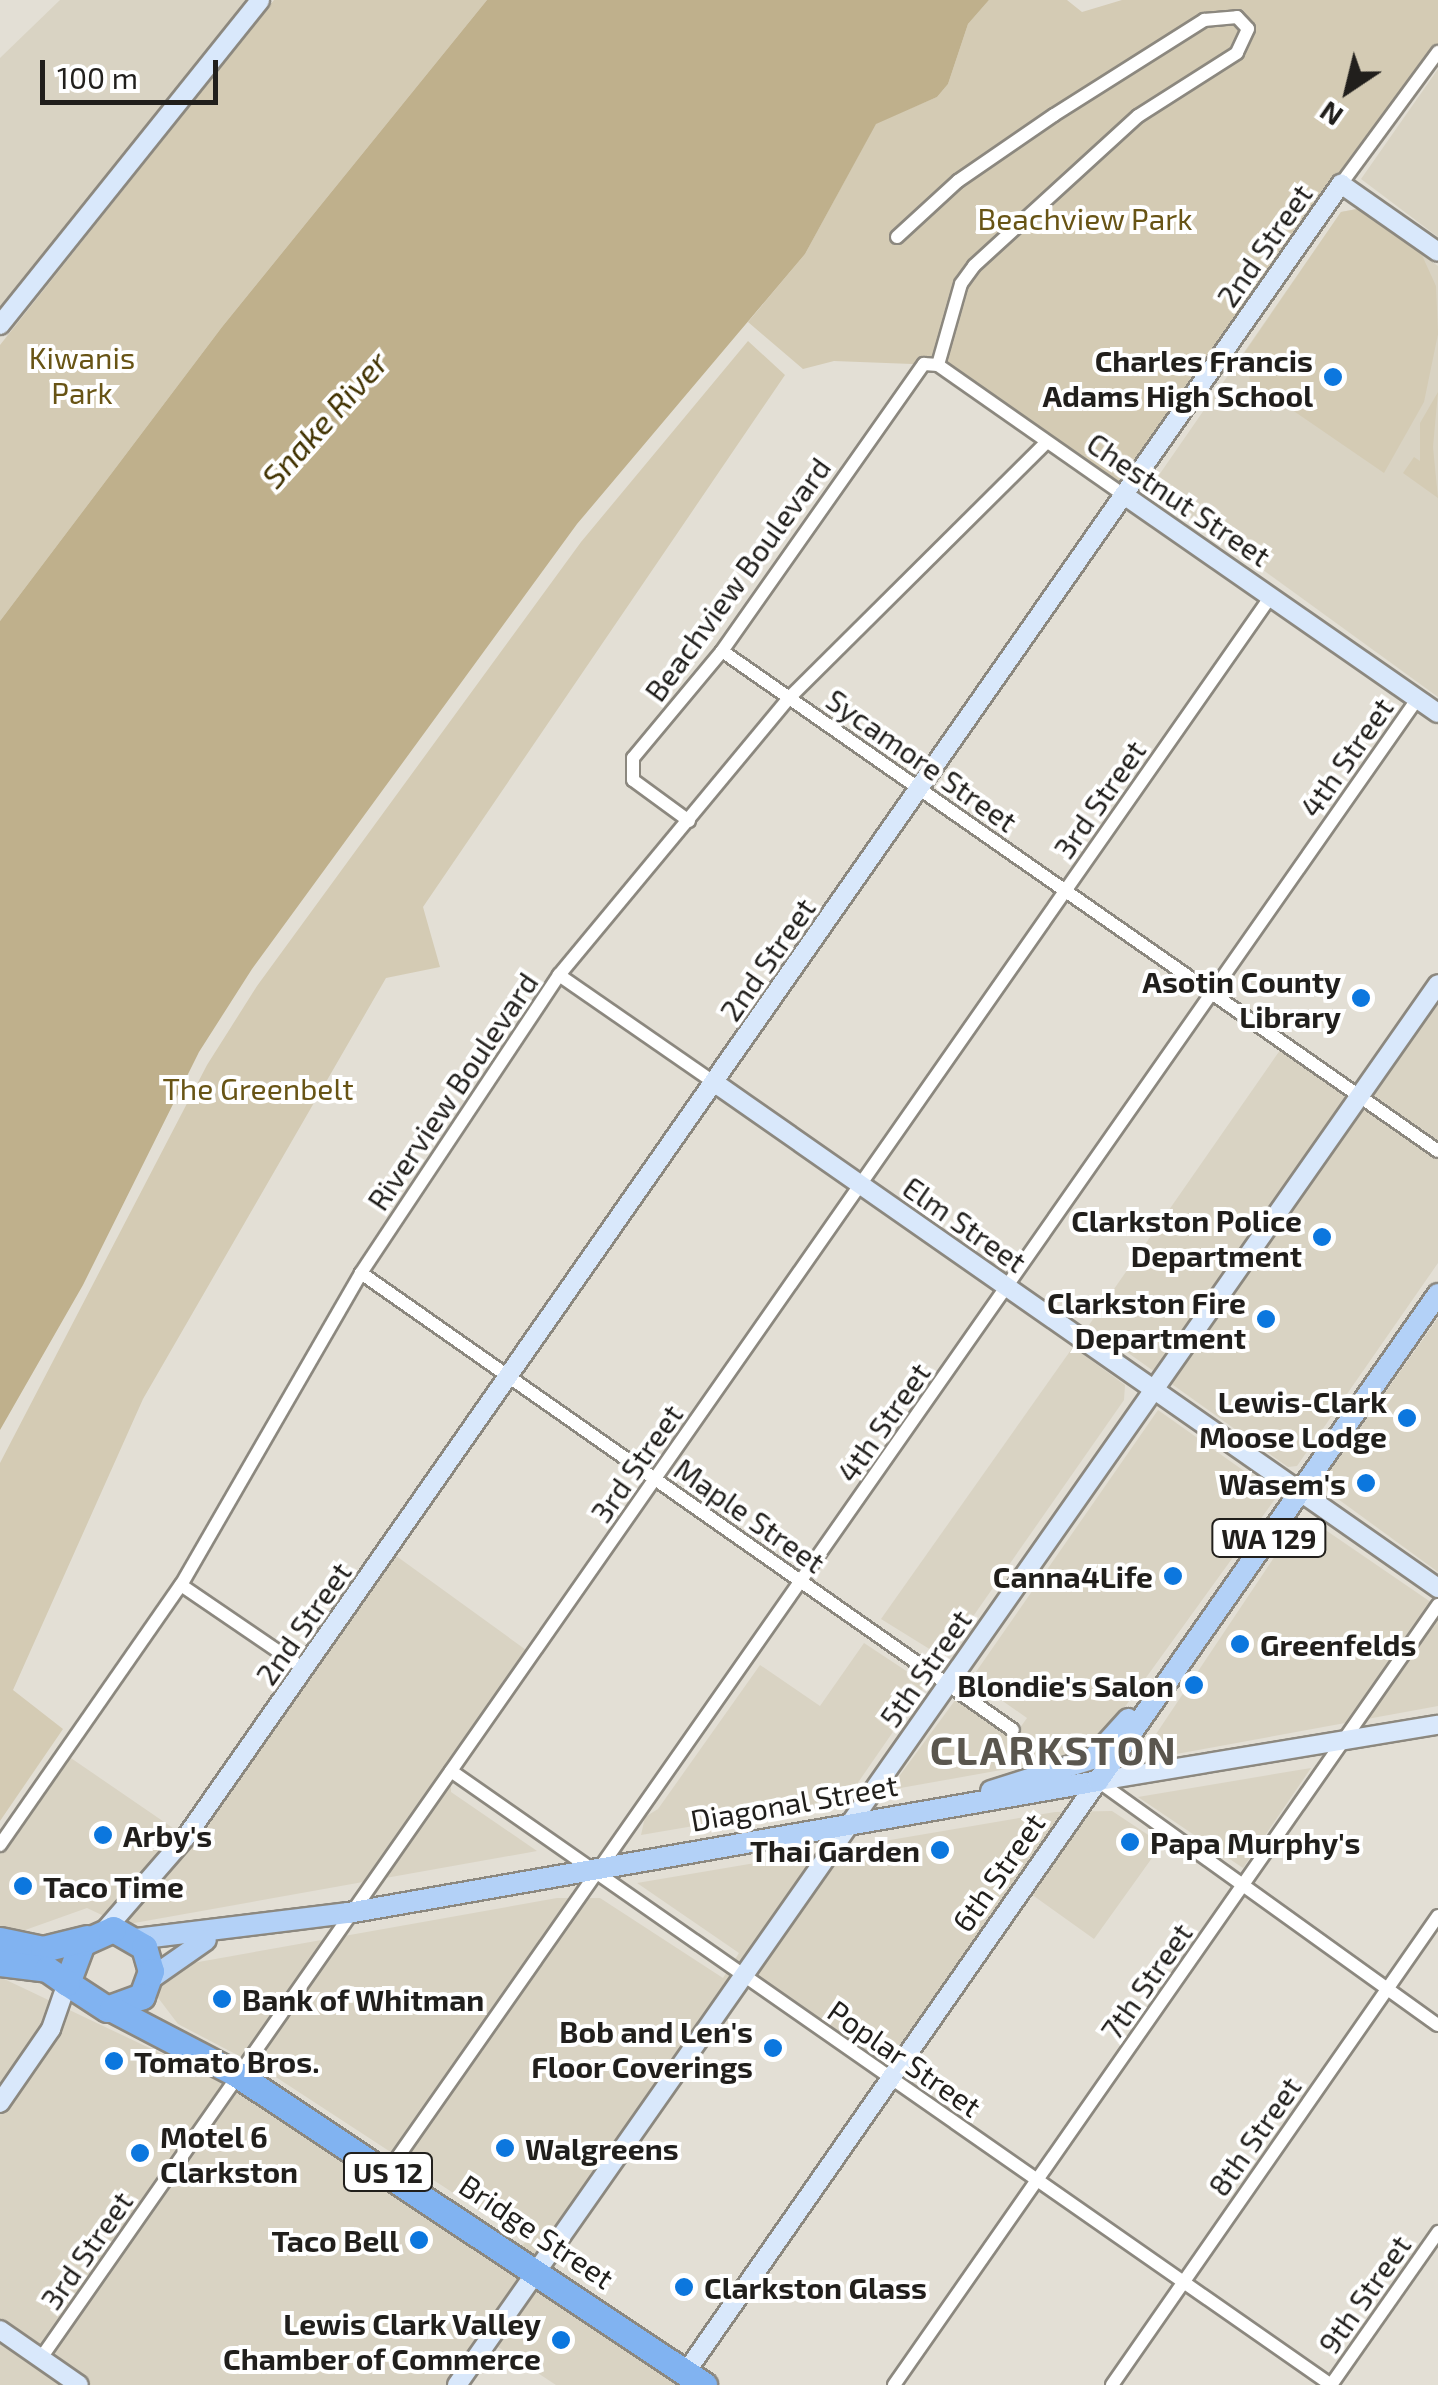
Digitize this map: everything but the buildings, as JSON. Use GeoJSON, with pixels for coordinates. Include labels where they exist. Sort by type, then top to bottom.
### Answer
{"type":"FeatureCollection","features":[{"type":"Feature","properties":{"kind":"highway"},"geometry":{"type":"LineString","coordinates":[[67,1983],[96,1934]]}},
{"type":"Feature","properties":{"kind":"highway"},"geometry":{"type":"LineString","coordinates":[[0,1940],[43,1949],[96,1934],[134,1937],[148,1956],[150,1984],[176,2044]]}},
{"type":"Feature","properties":{"kind":"highway","name":"US 12"},"geometry":{"type":"LineString","coordinates":[[0,1963],[47,1969],[101,2006]]}},
{"type":"Feature","properties":{"kind":"highway"},"geometry":{"type":"LineString","coordinates":[[101,2006],[150,1984]]}},
{"type":"Feature","properties":{"kind":"highway","name":"Bridge Street"},"geometry":{"type":"LineString","coordinates":[[101,2006],[238,2075],[538,2270],[689,2381]]}},
{"type":"Feature","properties":{"kind":"main road","name":"6th Street"},"geometry":{"type":"LineString","coordinates":[[1098,1780],[1438,1294]]}},
{"type":"Feature","properties":{"kind":"main road","name":"WA 129"},"geometry":{"type":"LineString","coordinates":[[970,1801],[1020,1777],[1092,1759],[1126,1720],[1144,1716]]}},
{"type":"Feature","properties":{"kind":"main road","name":"Diagonal Street"},"geometry":{"type":"LineString","coordinates":[[134,1937],[221,1932],[348,1913],[854,1820],[1098,1780]]}},
{"type":"Feature","properties":{"kind":"main road","name":"Diagonal Street"},"geometry":{"type":"LineString","coordinates":[[150,1984],[169,1961],[221,1932]]}},
{"type":"Feature","properties":{"kind":"street"},"geometry":{"type":"LineString","coordinates":[[0,324],[260,0]]}},
{"type":"Feature","properties":{"kind":"street"},"geometry":{"type":"LineString","coordinates":[[897,237],[958,181],[1204,20],[1238,17],[1248,29],[1237,53],[1138,116],[974,266],[961,284],[938,365]]}},
{"type":"Feature","properties":{"kind":"street","name":"2nd Street"},"geometry":{"type":"LineString","coordinates":[[96,1934],[176,1850],[1341,184],[1438,52]]}},
{"type":"Feature","properties":{"kind":"street"},"geometry":{"type":"LineString","coordinates":[[1341,184],[1438,252]]}},
{"type":"Feature","properties":{"kind":"street","name":"Beachview Boulevard"},"geometry":{"type":"LineString","coordinates":[[689,822],[633,780],[630,770],[722,651],[924,364],[938,365]]}},
{"type":"Feature","properties":{"kind":"street","name":"Chestnut Street"},"geometry":{"type":"LineString","coordinates":[[938,365],[1438,713]]}},
{"type":"Feature","properties":{"kind":"street","name":"Riverview Boulevard"},"geometry":{"type":"LineString","coordinates":[[0,1845],[181,1585],[361,1273],[559,974],[789,698],[1047,442]]}},
{"type":"Feature","properties":{"kind":"street","name":"3rd Street"},"geometry":{"type":"LineString","coordinates":[[41,2358],[348,1913],[1272,596]]}},
{"type":"Feature","properties":{"kind":"street","name":"Sycamore Street"},"geometry":{"type":"LineString","coordinates":[[722,651],[1438,1151]]}},
{"type":"Feature","properties":{"kind":"street","name":"4th Street"},"geometry":{"type":"LineString","coordinates":[[388,2172],[594,1870],[803,1581],[1417,699]]}},
{"type":"Feature","properties":{"kind":"street","name":"Elm Street"},"geometry":{"type":"LineString","coordinates":[[559,974],[1438,1588]]}},
{"type":"Feature","properties":{"kind":"street","name":"5th Street"},"geometry":{"type":"LineString","coordinates":[[457,2385],[1438,984]]}},
{"type":"Feature","properties":{"kind":"street","name":"Maple Street"},"geometry":{"type":"LineString","coordinates":[[361,1273],[1013,1730]]}},
{"type":"Feature","properties":{"kind":"street"},"geometry":{"type":"LineString","coordinates":[[181,1585],[304,1668]]}},
{"type":"Feature","properties":{"kind":"street","name":"7th Street"},"geometry":{"type":"LineString","coordinates":[[894,2385],[1438,1606]]}},
{"type":"Feature","properties":{"kind":"street","name":"Diagonal Street"},"geometry":{"type":"LineString","coordinates":[[1098,1780],[1438,1725]]}},
{"type":"Feature","properties":{"kind":"street","name":"Poplar Street"},"geometry":{"type":"LineString","coordinates":[[451,1771],[1331,2385]]}},
{"type":"Feature","properties":{"kind":"street"},"geometry":{"type":"LineString","coordinates":[[1098,1780],[1438,2025]]}},
{"type":"Feature","properties":{"kind":"street","name":"6th Street"},"geometry":{"type":"LineString","coordinates":[[689,2381],[891,2078],[1098,1780]]}},
{"type":"Feature","properties":{"kind":"street"},"geometry":{"type":"LineString","coordinates":[[134,1937],[137,1894]]}},
{"type":"Feature","properties":{"kind":"street","name":"8th Street"},"geometry":{"type":"LineString","coordinates":[[1112,2385],[1438,1916]]}},
{"type":"Feature","properties":{"kind":"street"},"geometry":{"type":"LineString","coordinates":[[0,2103],[51,2030],[67,1983]]}},
{"type":"Feature","properties":{"kind":"street"},"geometry":{"type":"LineString","coordinates":[[51,2030],[101,2006]]}},
{"type":"Feature","properties":{"kind":"street","name":"9th Street"},"geometry":{"type":"LineString","coordinates":[[1331,2385],[1438,2232]]}},
{"type":"Feature","properties":{"kind":"street"},"geometry":{"type":"LineString","coordinates":[[0,2330],[79,2385]]}},
{"type":"Feature","properties":{"kind":"shaded area"},"geometry":{"type":"Polygon","coordinates":[[[60,0],[260,0],[0,325],[0,58],[60,0]]]}},
{"type":"Feature","properties":{"kind":"shaded area"},"geometry":{"type":"Polygon","coordinates":[[[1438,69],[1438,237],[1361,179],[1438,69]]]}},
{"type":"Feature","properties":{"kind":"shaded area","name":"Charles Francis Adams High School"},"geometry":{"type":"Polygon","coordinates":[[[1357,209],[1438,266],[1438,697],[1150,488],[1341,212],[1357,209]]]}},
{"type":"Feature","properties":{"kind":"shaded area"},"geometry":{"type":"Polygon","coordinates":[[[1438,984],[1438,1263],[1297,1466],[1288,1467],[1089,1325],[1285,1043],[1360,1096],[1438,984]]]}},
{"type":"Feature","properties":{"kind":"shaded area"},"geometry":{"type":"Polygon","coordinates":[[[1438,1318],[1438,1572],[1327,1491],[1325,1477],[1438,1318]]]}},
{"type":"Feature","properties":{"kind":"shaded area"},"geometry":{"type":"Polygon","coordinates":[[[1073,1347],[1125,1385],[1124,1400],[944,1658],[881,1619],[1073,1347]]]}},
{"type":"Feature","properties":{"kind":"shaded area"},"geometry":{"type":"Polygon","coordinates":[[[1158,1410],[1278,1495],[1106,1733],[1075,1757],[889,1790],[956,1699],[1012,1739],[1027,1718],[971,1679],[1158,1410]]]}},
{"type":"Feature","properties":{"kind":"shaded area"},"geometry":{"type":"Polygon","coordinates":[[[1308,1518],[1438,1607],[1438,1706],[1138,1761],[1299,1520],[1308,1518]]]}},
{"type":"Feature","properties":{"kind":"shaded area"},"geometry":{"type":"Polygon","coordinates":[[[388,1550],[533,1655],[451,1771],[451,1792],[537,1851],[123,1925],[87,1908],[0,1939],[0,1845],[65,1754],[186,1837],[388,1550]]]}},
{"type":"Feature","properties":{"kind":"shaded area"},"geometry":{"type":"Polygon","coordinates":[[[864,1643],[926,1684],[846,1800],[641,1835],[645,1817],[658,1809],[760,1665],[820,1706],[864,1643]]]}},
{"type":"Feature","properties":{"kind":"shaded area"},"geometry":{"type":"Polygon","coordinates":[[[1311,1768],[1243,1868],[1138,1797],[1311,1768]]]}},
{"type":"Feature","properties":{"kind":"shaded area"},"geometry":{"type":"Polygon","coordinates":[[[1112,1811],[1162,1844],[1094,1939],[1024,1889],[891,2078],[745,1978],[538,2270],[704,2385],[556,2385],[489,2341],[457,2385],[0,2385],[0,1977],[242,2092],[502,2262],[527,2241],[262,2068],[178,2024],[156,1995],[176,1966],[557,1898],[600,1898],[723,1978],[739,1953],[637,1883],[1055,1812],[1112,1811]]]}},
{"type":"Feature","properties":{"kind":"green space","name":"Kiwanis Park"},"geometry":{"type":"Polygon","coordinates":[[[274,0],[487,0],[222,327],[0,621],[0,345],[274,0]]]}},
{"type":"Feature","properties":{"kind":"green space","name":"Beachview Park"},"geometry":{"type":"Polygon","coordinates":[[[989,0],[1067,0],[1082,12],[1122,0],[1438,0],[1438,52],[1124,495],[938,365],[834,361],[803,369],[748,322],[805,254],[876,123],[937,97],[948,84],[968,24],[989,0]]]}},
{"type":"Feature","properties":{"kind":"green space"},"geometry":{"type":"Polygon","coordinates":[[[1357,209],[1421,253],[1436,286],[1438,334],[1424,402],[1384,473],[1250,381],[1245,352],[1341,212],[1357,209]]]}},
{"type":"Feature","properties":{"kind":"green space","name":"The Greenbelt"},"geometry":{"type":"Polygon","coordinates":[[[748,341],[785,375],[423,907],[440,967],[386,978],[143,1399],[13,1690],[63,1729],[0,1821],[0,1463],[207,1065],[257,986],[581,542],[748,341]]]}},
{"type":"Feature","properties":{"kind":"green space"},"geometry":{"type":"Polygon","coordinates":[[[1438,392],[1433,447],[1438,498],[1403,473],[1414,457],[1420,461],[1420,423],[1438,392]]]}},
{"type":"Feature","properties":{"kind":"water","name":"Snake River"},"geometry":{"type":"Polygon","coordinates":[[[487,0],[989,0],[968,24],[948,84],[937,97],[876,124],[805,254],[577,524],[252,969],[199,1052],[83,1285],[0,1430],[0,621],[222,327],[487,0]]]}},
{"type":"Feature","properties":{"kind":"place","name":"Charles Francis Adams High School"},"geometry":{"type":"Point","coordinates":[1333,377]}},
{"type":"Feature","properties":{"kind":"place","name":"Asotin County Library"},"geometry":{"type":"Point","coordinates":[1361,998]}},
{"type":"Feature","properties":{"kind":"place","name":"Clarkston Police Department"},"geometry":{"type":"Point","coordinates":[1322,1237]}},
{"type":"Feature","properties":{"kind":"place","name":"Clarkston Fire Department"},"geometry":{"type":"Point","coordinates":[1266,1319]}},
{"type":"Feature","properties":{"kind":"place","name":"Lewis-Clark Moose Lodge"},"geometry":{"type":"Point","coordinates":[1407,1418]}},
{"type":"Feature","properties":{"kind":"place","name":"Wasem's"},"geometry":{"type":"Point","coordinates":[1366,1483]}},
{"type":"Feature","properties":{"kind":"place","name":"Canna4Life"},"geometry":{"type":"Point","coordinates":[1173,1576]}},
{"type":"Feature","properties":{"kind":"place","name":"Greenfelds"},"geometry":{"type":"Point","coordinates":[1240,1644]}},
{"type":"Feature","properties":{"kind":"place","name":"Blondie's Salon"},"geometry":{"type":"Point","coordinates":[1194,1685]}},
{"type":"Feature","properties":{"kind":"place","name":"Arby's"},"geometry":{"type":"Point","coordinates":[103,1835]}},
{"type":"Feature","properties":{"kind":"place","name":"Papa Murphy's"},"geometry":{"type":"Point","coordinates":[1130,1842]}},
{"type":"Feature","properties":{"kind":"place","name":"Thai Garden"},"geometry":{"type":"Point","coordinates":[940,1850]}},
{"type":"Feature","properties":{"kind":"place","name":"Taco Time"},"geometry":{"type":"Point","coordinates":[23,1886]}},
{"type":"Feature","properties":{"kind":"place","name":"Bank of Whitman"},"geometry":{"type":"Point","coordinates":[222,1999]}},
{"type":"Feature","properties":{"kind":"place","name":"Bob and Len's Floor Coverings"},"geometry":{"type":"Point","coordinates":[773,2048]}},
{"type":"Feature","properties":{"kind":"place","name":"Tomato Bros."},"geometry":{"type":"Point","coordinates":[114,2061]}},
{"type":"Feature","properties":{"kind":"place","name":"Walgreens"},"geometry":{"type":"Point","coordinates":[505,2148]}},
{"type":"Feature","properties":{"kind":"place","name":"Motel 6 Clarkston"},"geometry":{"type":"Point","coordinates":[140,2153]}},
{"type":"Feature","properties":{"kind":"place","name":"Taco Bell"},"geometry":{"type":"Point","coordinates":[419,2240]}},
{"type":"Feature","properties":{"kind":"place","name":"Clarkston Glass"},"geometry":{"type":"Point","coordinates":[684,2287]}},
{"type":"Feature","properties":{"kind":"place","name":"Lewis Clark Valley Chamber of Commerce"},"geometry":{"type":"Point","coordinates":[561,2340]}},
{"type":"Feature","properties":{"kind":"district","name":"CLARKSTON"},"geometry":{"type":"Point","coordinates":[1054,1749]}}]}
